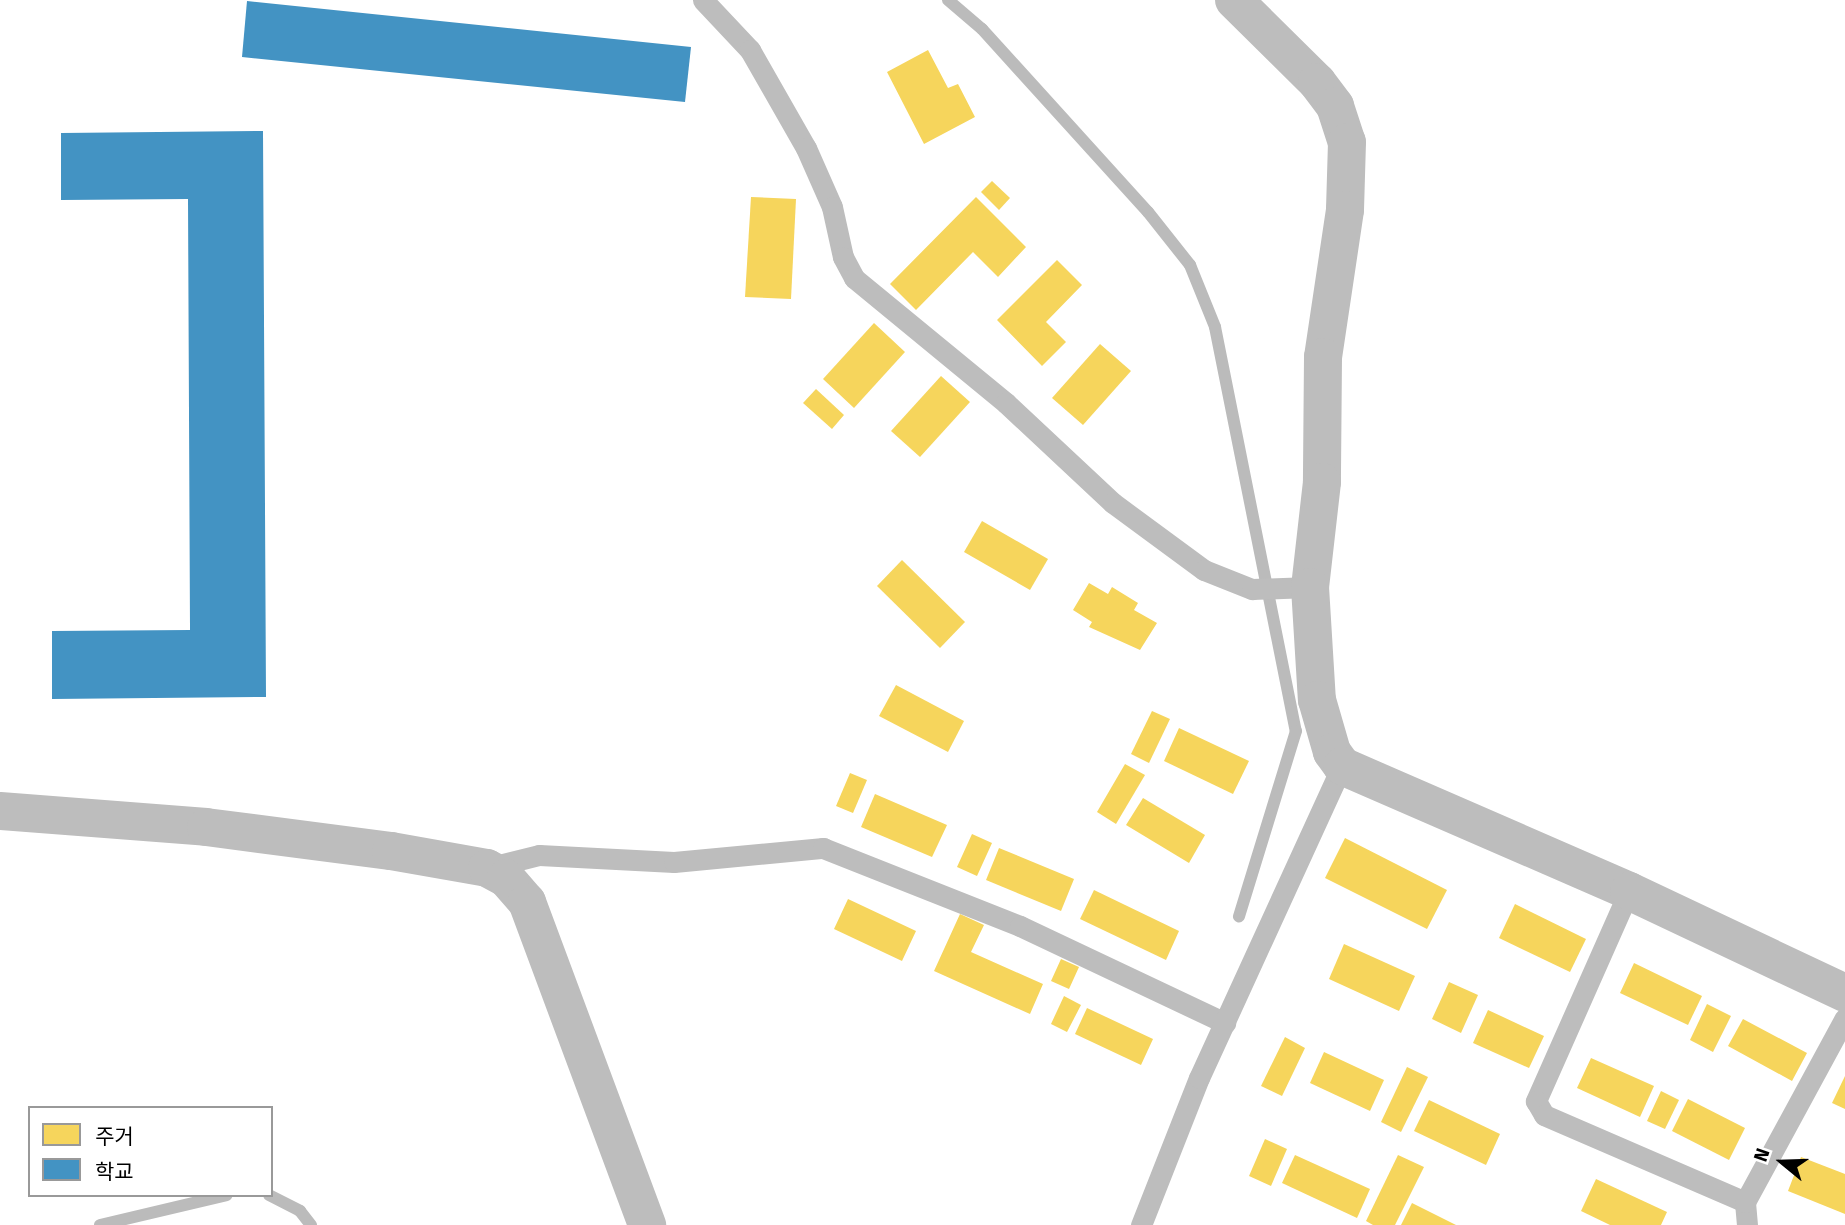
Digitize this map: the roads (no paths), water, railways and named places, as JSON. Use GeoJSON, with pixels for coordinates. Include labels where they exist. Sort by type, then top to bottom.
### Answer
{"type":"FeatureCollection","features":[{"type":"Feature","properties":{"kind":"street"},"geometry":{"type":"LineString","coordinates":[[1234,0],[1317,82],[1335,106],[1347,142],[1345,210],[1323,357],[1322,482],[1294,588],[1326,737],[1342,766],[1629,891],[1845,993]]}},
{"type":"Feature","properties":{"kind":"street"},"geometry":{"type":"LineString","coordinates":[[0,811],[206,827],[487,868],[506,878],[527,902],[647,1225]]}},
{"type":"Feature","properties":{"kind":"lane"},"geometry":{"type":"LineString","coordinates":[[703,0],[750,50],[806,148],[832,207],[843,257],[854,278],[1006,402],[1113,503],[1204,569],[1252,589],[1294,588]]}},
{"type":"Feature","properties":{"kind":"lane"},"geometry":{"type":"LineString","coordinates":[[1141,1225],[1225,1023],[1342,766]]}},
{"type":"Feature","properties":{"kind":"lane"},"geometry":{"type":"LineString","coordinates":[[487,868],[539,855],[674,862],[823,848],[1020,926],[1225,1023]]}},
{"type":"Feature","properties":{"kind":"lane"},"geometry":{"type":"LineString","coordinates":[[1629,891],[1536,1101],[1544,1115],[1745,1202]]}},
{"type":"Feature","properties":{"kind":"lane"},"geometry":{"type":"LineString","coordinates":[[1747,1225],[1745,1202],[1845,1018]]}},
{"type":"Feature","properties":{"kind":"waterway"},"geometry":{"type":"LineString","coordinates":[[948,0],[982,29],[1148,212],[1190,265],[1215,327],[1296,731],[1239,916]]}},
{"type":"Feature","properties":{"kind":"waterway"},"geometry":{"type":"LineString","coordinates":[[100,1225],[219,1197]]}},
{"type":"Feature","properties":{"kind":"waterway"},"geometry":{"type":"LineString","coordinates":[[273,1197],[300,1211],[311,1225]]}}]}
